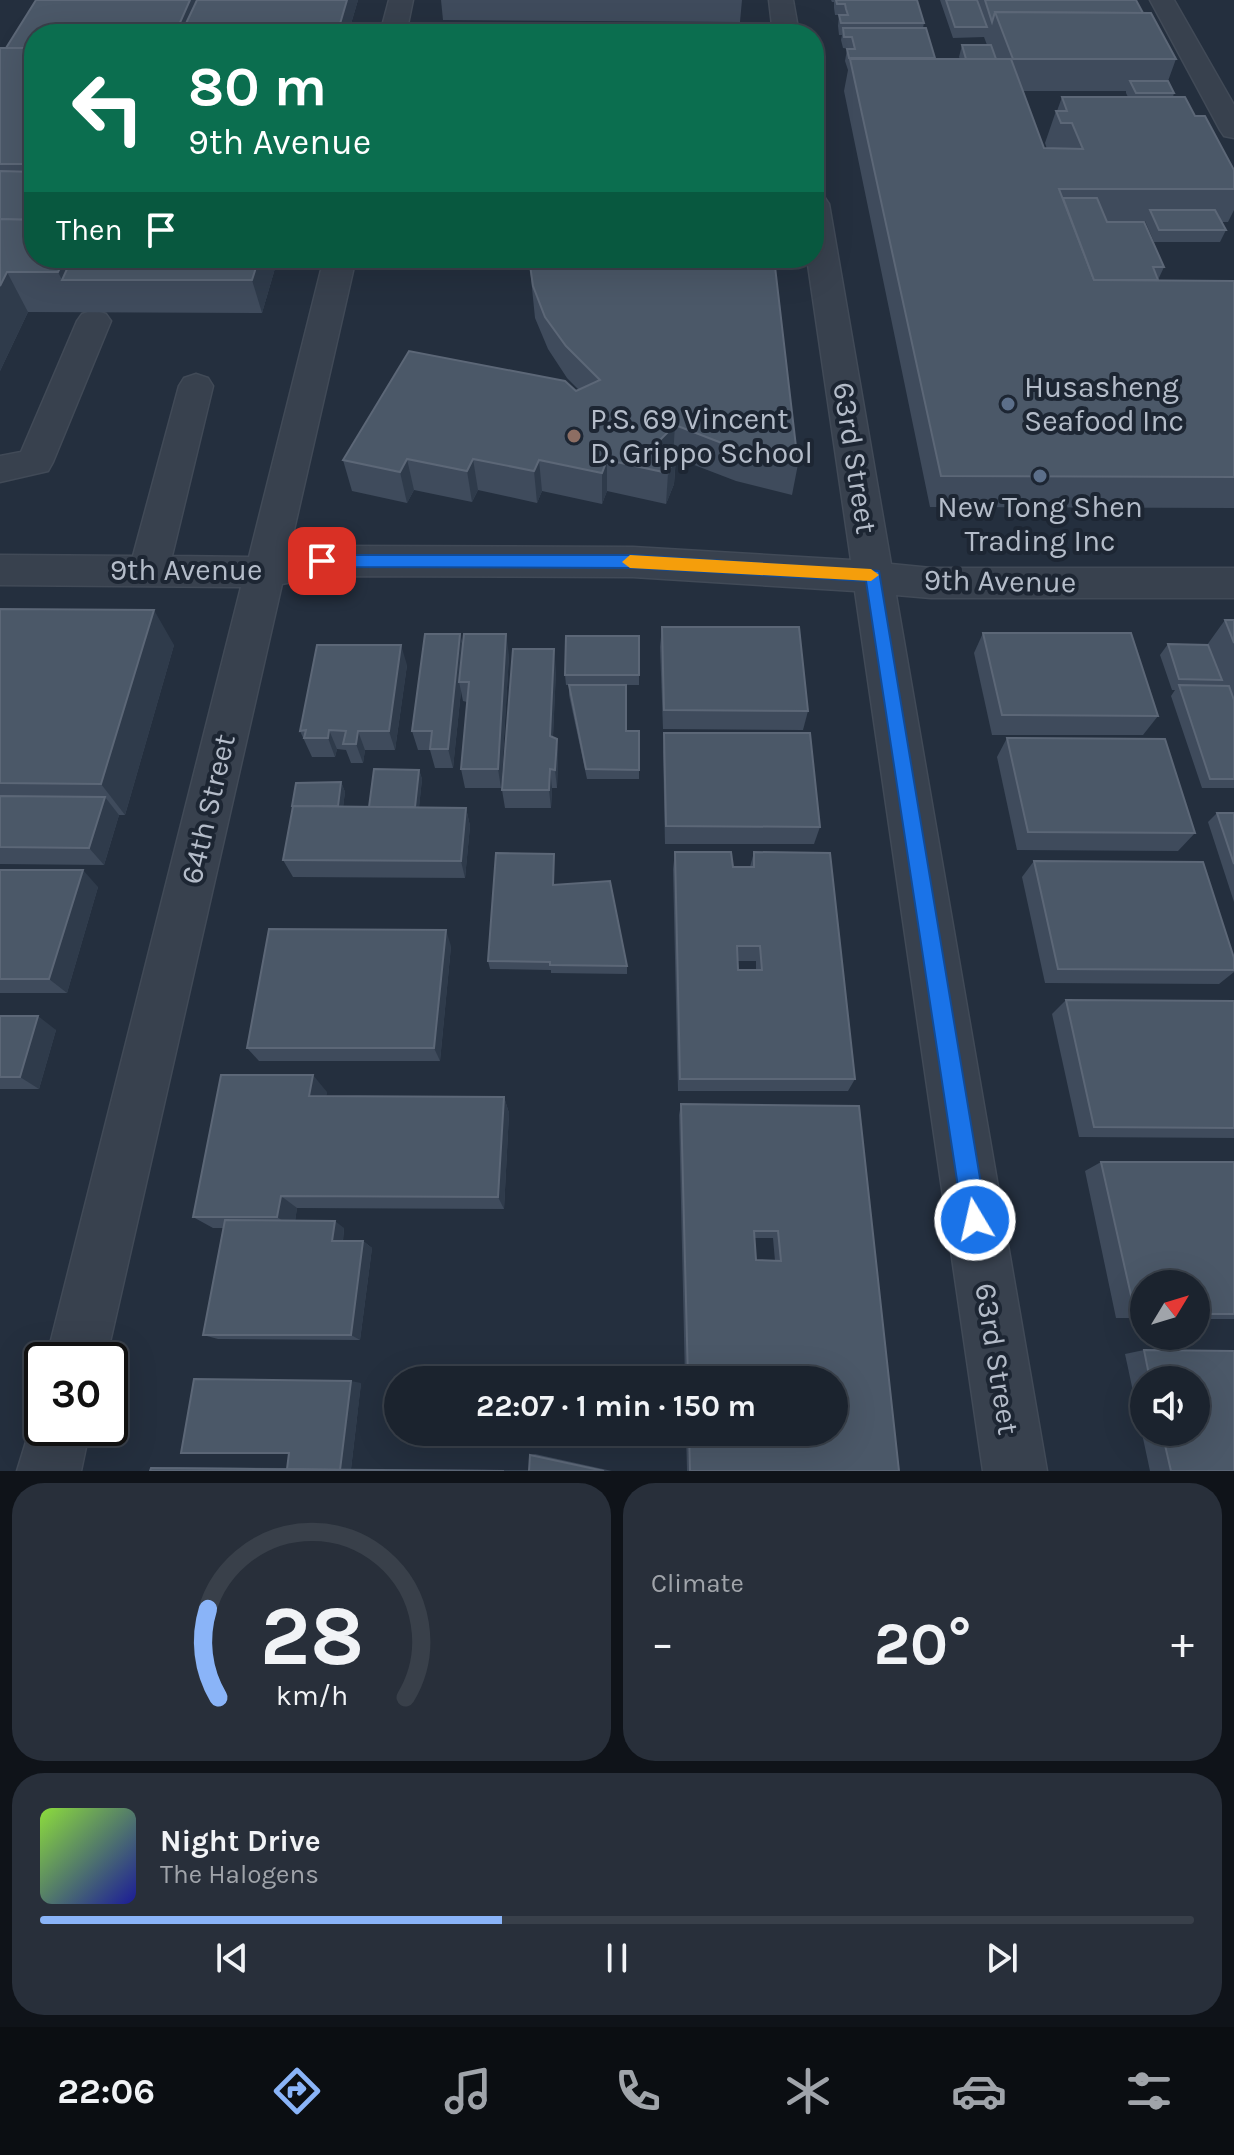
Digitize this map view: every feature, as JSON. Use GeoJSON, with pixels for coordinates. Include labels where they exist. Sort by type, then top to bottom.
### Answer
{"type":"FeatureCollection","features":[{"type":"Feature","properties":{"kind":"street"},"geometry":{"type":"LineString","coordinates":[[395,24],[401,0]]}},
{"type":"Feature","properties":{"kind":"street"},"geometry":{"type":"LineString","coordinates":[[781,0],[785,24]]}},
{"type":"Feature","properties":{"kind":"street"},"geometry":{"type":"LineString","coordinates":[[1162,0],[1234,130]]}},
{"type":"Feature","properties":{"kind":"street","name":"64th Street"},"geometry":{"type":"LineString","coordinates":[[80,1342],[338,268]]}},
{"type":"Feature","properties":{"kind":"street","name":"63rd Street"},"geometry":{"type":"LineString","coordinates":[[822,268],[1015,1471]]}},
{"type":"Feature","properties":{"kind":"street"},"geometry":{"type":"LineString","coordinates":[[0,469],[35,462],[94,321]]}},
{"type":"Feature","properties":{"kind":"street"},"geometry":{"type":"LineString","coordinates":[[149,571],[196,386]]}},
{"type":"Feature","properties":{"kind":"street","name":"9th Avenue"},"geometry":{"type":"LineString","coordinates":[[0,570],[265,572],[322,561],[633,562],[873,575],[931,583],[1234,583]]}},
{"type":"Feature","properties":{"kind":"street"},"geometry":{"type":"LineString","coordinates":[[49,1471],[55,1446]]}},
{"type":"Feature","properties":{"kind":"building"},"geometry":{"type":"Polygon","coordinates":[[[36,0],[190,0],[179,24],[24,24],[24,48],[6,48],[36,0]]]}},
{"type":"Feature","properties":{"kind":"building"},"geometry":{"type":"Polygon","coordinates":[[[197,0],[347,0],[340,24],[186,24],[197,0]]]}},
{"type":"Feature","properties":{"kind":"building"},"geometry":{"type":"Polygon","coordinates":[[[836,0],[917,0],[924,23],[841,23],[839,15],[848,15],[845,4],[837,4],[836,0]]]}},
{"type":"Feature","properties":{"kind":"building"},"geometry":{"type":"Polygon","coordinates":[[[946,0],[977,0],[987,27],[955,27],[946,0]]]}},
{"type":"Feature","properties":{"kind":"building"},"geometry":{"type":"Polygon","coordinates":[[[985,0],[1136,0],[1143,13],[995,12],[992,22],[985,0]]]}},
{"type":"Feature","properties":{"kind":"building"},"geometry":{"type":"Polygon","coordinates":[[[995,12],[1151,13],[1176,59],[1013,59],[995,12]]]}},
{"type":"Feature","properties":{"kind":"building"},"geometry":{"type":"Polygon","coordinates":[[[843,28],[926,28],[935,58],[849,58],[847,49],[855,49],[852,37],[844,37],[843,28]]]}},
{"type":"Feature","properties":{"kind":"building"},"geometry":{"type":"Polygon","coordinates":[[[962,45],[991,45],[996,59],[966,59],[962,45]]]}},
{"type":"Feature","properties":{"kind":"building"},"geometry":{"type":"Polygon","coordinates":[[[0,48],[24,48],[24,164],[0,164],[0,48]]]}},
{"type":"Feature","properties":{"kind":"building"},"geometry":{"type":"Polygon","coordinates":[[[850,59],[1011,59],[1044,148],[1083,149],[1072,123],[1061,123],[1056,111],[1067,111],[1062,97],[1185,97],[1195,116],[1205,116],[1234,170],[1234,189],[1059,189],[1094,280],[1234,281],[1234,477],[941,476],[850,59]]]}},
{"type":"Feature","properties":{"kind":"building"},"geometry":{"type":"Polygon","coordinates":[[[1130,81],[1168,81],[1174,93],[1136,93],[1130,81]]]}},
{"type":"Feature","properties":{"kind":"building"},"geometry":{"type":"Polygon","coordinates":[[[0,171],[24,172],[24,220],[0,219],[0,171]]]}},
{"type":"Feature","properties":{"kind":"building"},"geometry":{"type":"Polygon","coordinates":[[[1063,198],[1097,198],[1107,222],[1144,222],[1164,267],[1153,267],[1158,280],[1094,280],[1063,198]]]}},
{"type":"Feature","properties":{"kind":"building"},"geometry":{"type":"Polygon","coordinates":[[[1150,210],[1215,210],[1226,230],[1159,230],[1150,210]]]}},
{"type":"Feature","properties":{"kind":"building"},"geometry":{"type":"Polygon","coordinates":[[[0,219],[24,220],[24,268],[60,268],[58,272],[7,272],[0,286],[0,219]]]}},
{"type":"Feature","properties":{"kind":"building"},"geometry":{"type":"Polygon","coordinates":[[[67,268],[256,268],[252,280],[62,280],[67,268]]]}},
{"type":"Feature","properties":{"kind":"building","name":"P.S. 69 Vincent D. Grippo School"},"geometry":{"type":"Polygon","coordinates":[[[530,268],[775,268],[798,464],[740,450],[675,425],[657,443],[676,453],[668,473],[607,460],[602,473],[539,460],[534,471],[473,459],[467,471],[407,459],[400,472],[343,460],[409,351],[565,381],[576,391],[600,380],[566,346],[545,317],[533,286],[530,268]]]}},
{"type":"Feature","properties":{"kind":"building"},"geometry":{"type":"Polygon","coordinates":[[[0,609],[154,610],[101,784],[0,783],[0,609]]]}},
{"type":"Feature","properties":{"kind":"building"},"geometry":{"type":"Polygon","coordinates":[[[1225,620],[1234,620],[1234,643],[1225,620]]]}},
{"type":"Feature","properties":{"kind":"building"},"geometry":{"type":"Polygon","coordinates":[[[662,627],[799,627],[808,711],[664,710],[662,627]]]}},
{"type":"Feature","properties":{"kind":"building"},"geometry":{"type":"Polygon","coordinates":[[[983,633],[1131,633],[1158,716],[1002,715],[983,633]]]}},
{"type":"Feature","properties":{"kind":"building"},"geometry":{"type":"Polygon","coordinates":[[[425,634],[460,634],[448,749],[430,749],[432,731],[412,731],[425,634]]]}},
{"type":"Feature","properties":{"kind":"building"},"geometry":{"type":"Polygon","coordinates":[[[464,634],[506,634],[498,769],[461,769],[469,682],[459,682],[464,634]]]}},
{"type":"Feature","properties":{"kind":"building"},"geometry":{"type":"Polygon","coordinates":[[[566,636],[639,636],[639,675],[565,675],[566,636]]]}},
{"type":"Feature","properties":{"kind":"building"},"geometry":{"type":"Polygon","coordinates":[[[1168,644],[1208,645],[1222,680],[1179,679],[1168,644]]]}},
{"type":"Feature","properties":{"kind":"building"},"geometry":{"type":"Polygon","coordinates":[[[317,645],[401,645],[389,731],[358,731],[356,744],[343,744],[346,731],[329,730],[328,738],[304,738],[306,730],[300,731],[317,645]]]}},
{"type":"Feature","properties":{"kind":"building"},"geometry":{"type":"Polygon","coordinates":[[[513,649],[554,649],[550,736],[557,739],[555,770],[550,769],[549,790],[502,790],[513,649]]]}},
{"type":"Feature","properties":{"kind":"building"},"geometry":{"type":"Polygon","coordinates":[[[569,685],[626,685],[626,731],[639,731],[639,770],[586,769],[569,685]]]}},
{"type":"Feature","properties":{"kind":"building"},"geometry":{"type":"Polygon","coordinates":[[[1179,685],[1229,686],[1234,700],[1234,779],[1210,779],[1179,685]]]}},
{"type":"Feature","properties":{"kind":"building"},"geometry":{"type":"Polygon","coordinates":[[[664,733],[810,733],[820,827],[666,826],[664,733]]]}},
{"type":"Feature","properties":{"kind":"building"},"geometry":{"type":"Polygon","coordinates":[[[1007,738],[1165,739],[1195,833],[1028,832],[1007,738]]]}},
{"type":"Feature","properties":{"kind":"building"},"geometry":{"type":"Polygon","coordinates":[[[374,769],[419,770],[415,807],[369,807],[374,769]]]}},
{"type":"Feature","properties":{"kind":"building"},"geometry":{"type":"Polygon","coordinates":[[[341,782],[338,806],[292,806],[296,783],[341,782]]]}},
{"type":"Feature","properties":{"kind":"building"},"geometry":{"type":"Polygon","coordinates":[[[0,796],[105,797],[89,848],[0,847],[0,796]]]}},
{"type":"Feature","properties":{"kind":"building"},"geometry":{"type":"Polygon","coordinates":[[[293,806],[466,808],[461,861],[283,860],[293,806]]]}},
{"type":"Feature","properties":{"kind":"building"},"geometry":{"type":"Polygon","coordinates":[[[1217,813],[1234,813],[1234,864],[1217,813]]]}},
{"type":"Feature","properties":{"kind":"building"},"geometry":{"type":"Polygon","coordinates":[[[675,852],[731,852],[733,867],[754,867],[754,852],[830,853],[855,1079],[680,1079],[675,852]],[[737,946],[738,970],[762,970],[760,946],[737,946]]]}},
{"type":"Feature","properties":{"kind":"building"},"geometry":{"type":"Polygon","coordinates":[[[496,853],[554,854],[553,885],[610,881],[627,966],[488,961],[496,853]]]}},
{"type":"Feature","properties":{"kind":"building"},"geometry":{"type":"Polygon","coordinates":[[[1034,861],[1203,862],[1234,958],[1234,970],[1058,969],[1034,861]]]}},
{"type":"Feature","properties":{"kind":"building"},"geometry":{"type":"Polygon","coordinates":[[[0,870],[83,870],[49,979],[0,979],[0,870]]]}},
{"type":"Feature","properties":{"kind":"building"},"geometry":{"type":"Polygon","coordinates":[[[269,929],[446,930],[434,1048],[247,1048],[269,929]]]}},
{"type":"Feature","properties":{"kind":"building"},"geometry":{"type":"Polygon","coordinates":[[[1066,1000],[1234,1001],[1234,1128],[1094,1127],[1066,1000]]]}},
{"type":"Feature","properties":{"kind":"building"},"geometry":{"type":"Polygon","coordinates":[[[0,1016],[38,1016],[20,1077],[0,1077],[0,1016]]]}},
{"type":"Feature","properties":{"kind":"building"},"geometry":{"type":"Polygon","coordinates":[[[221,1075],[313,1075],[309,1096],[504,1097],[498,1197],[281,1196],[277,1217],[193,1217],[221,1075]]]}},
{"type":"Feature","properties":{"kind":"building"},"geometry":{"type":"Polygon","coordinates":[[[681,1104],[859,1106],[899,1471],[690,1471],[689,1446],[848,1446],[848,1366],[688,1366],[681,1104]],[[754,1231],[756,1260],[781,1261],[778,1231],[754,1231]]]}},
{"type":"Feature","properties":{"kind":"building"},"geometry":{"type":"Polygon","coordinates":[[[1101,1162],[1234,1162],[1234,1314],[1210,1314],[1210,1270],[1130,1270],[1130,1291],[1101,1162]]]}},
{"type":"Feature","properties":{"kind":"building"},"geometry":{"type":"Polygon","coordinates":[[[225,1220],[335,1221],[332,1241],[363,1241],[351,1335],[203,1335],[225,1220]]]}},
{"type":"Feature","properties":{"kind":"building"},"geometry":{"type":"Polygon","coordinates":[[[1144,1350],[1234,1351],[1234,1471],[1171,1471],[1165,1446],[1210,1446],[1210,1366],[1147,1366],[1144,1350]]]}},
{"type":"Feature","properties":{"kind":"building"},"geometry":{"type":"Polygon","coordinates":[[[194,1379],[351,1381],[340,1470],[287,1469],[289,1453],[181,1453],[194,1379]]]}},
{"type":"Feature","properties":{"kind":"building"},"geometry":{"type":"Polygon","coordinates":[[[530,1455],[604,1471],[529,1471],[530,1455]]]}},
{"type":"Feature","properties":{"kind":"building"},"geometry":{"type":"Polygon","coordinates":[[[151,1468],[504,1471],[150,1471],[151,1468]]]}},
{"type":"Feature","properties":{"kind":"slow traffic"},"geometry":{"type":"LineString","coordinates":[[630,562],[871,575]]}},
{"type":"Feature","properties":{"kind":"place","name":"Husasheng Seafood Inc"},"geometry":{"type":"Point","coordinates":[1008,404]}},
{"type":"Feature","properties":{"kind":"place","name":"P.S. 69 Vincent D. Grippo School"},"geometry":{"type":"Point","coordinates":[574,436]}},
{"type":"Feature","properties":{"kind":"place","name":"New Tong Shen Trading Inc"},"geometry":{"type":"Point","coordinates":[1040,476]}},
{"type":"Feature","properties":{"kind":"route"},"geometry":{"type":"LineString","coordinates":[[322,561],[633,562],[873,575],[975,1220]]}}]}
